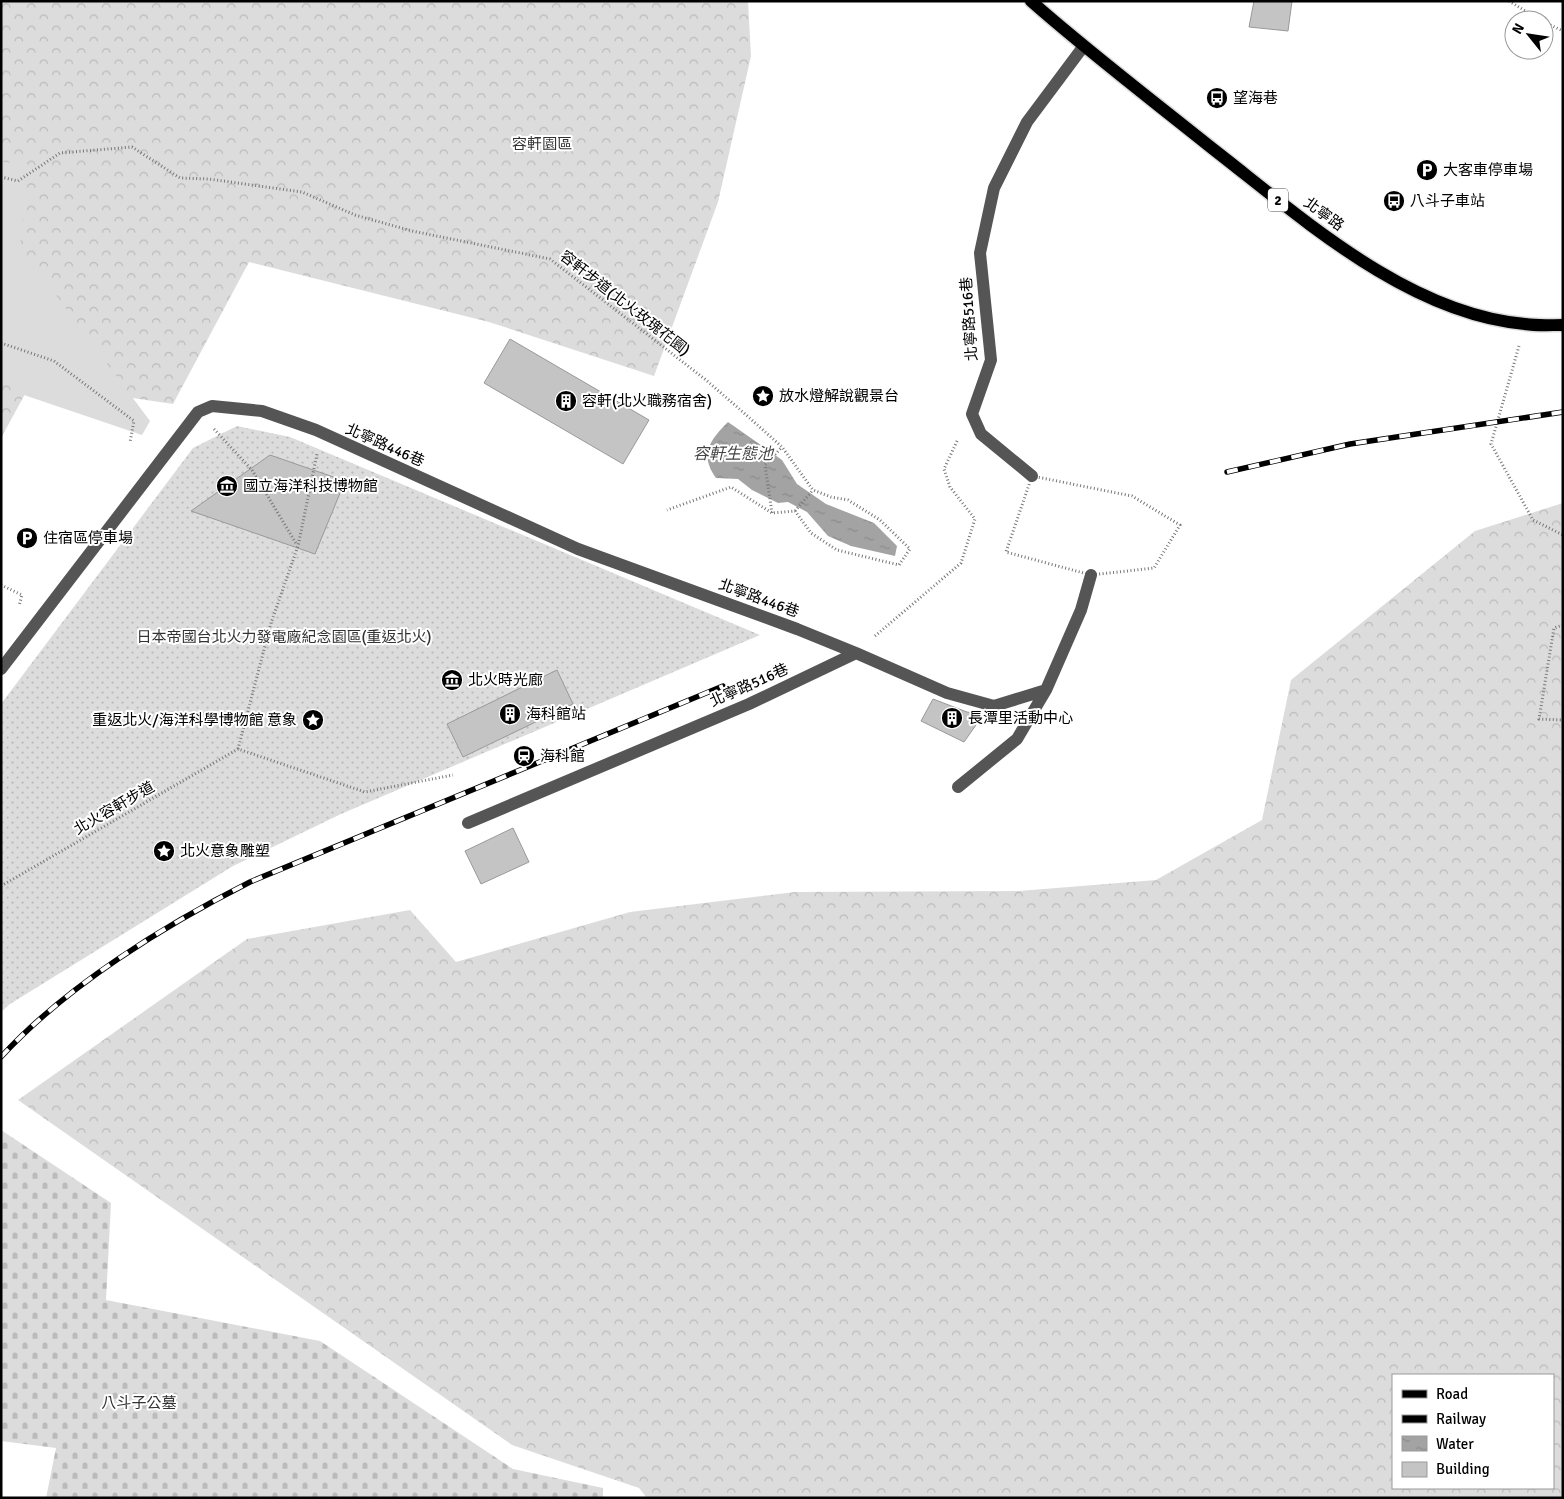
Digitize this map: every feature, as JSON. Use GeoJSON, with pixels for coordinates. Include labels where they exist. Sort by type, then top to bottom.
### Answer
{"type":"FeatureCollection","features":[{"type":"Feature","properties":{"kind":"main road","name":"北寧路"},"geometry":{"type":"LineString","coordinates":[[1031,1],[1083,47],[1321,234],[1382,273],[1427,297],[1482,316],[1524,324],[1563,325]]}},
{"type":"Feature","properties":{"kind":"lane","name":"北寧路516巷"},"geometry":{"type":"LineString","coordinates":[[975,421],[972,414],[992,360],[980,254],[994,188],[1027,122],[1083,47]]}},
{"type":"Feature","properties":{"kind":"lane","name":"北寧路446巷"},"geometry":{"type":"LineString","coordinates":[[198,412],[212,406],[262,411],[321,434],[578,549],[797,629],[856,653]]}},
{"type":"Feature","properties":{"kind":"lane"},"geometry":{"type":"LineString","coordinates":[[1,669],[198,412]]}},
{"type":"Feature","properties":{"kind":"lane"},"geometry":{"type":"LineString","coordinates":[[975,421],[981,434],[1032,476]]}},
{"type":"Feature","properties":{"kind":"lane"},"geometry":{"type":"LineString","coordinates":[[958,787],[1017,739],[1046,690],[1081,610],[1091,575]]}},
{"type":"Feature","properties":{"kind":"lane","name":"北寧路516巷"},"geometry":{"type":"LineString","coordinates":[[468,823],[749,704],[856,653]]}},
{"type":"Feature","properties":{"kind":"lane"},"geometry":{"type":"LineString","coordinates":[[856,653],[947,693],[994,706],[1046,690]]}},
{"type":"Feature","properties":{"kind":"path"},"geometry":{"type":"LineString","coordinates":[[1509,1],[1524,10]]}},
{"type":"Feature","properties":{"kind":"path","name":"容軒步道(北火玫瑰花園)"},"geometry":{"type":"LineString","coordinates":[[1,177],[18,181],[60,154],[132,147],[180,178],[302,192],[354,215],[412,231],[550,259],[706,380],[782,447],[813,490]]}},
{"type":"Feature","properties":{"kind":"path"},"geometry":{"type":"LineString","coordinates":[[1524,324],[1491,444],[1533,520],[1563,535]]}},
{"type":"Feature","properties":{"kind":"path"},"geometry":{"type":"LineString","coordinates":[[1,343],[54,361],[134,421],[130,442]]}},
{"type":"Feature","properties":{"kind":"path"},"geometry":{"type":"LineString","coordinates":[[198,412],[252,470],[298,546]]}},
{"type":"Feature","properties":{"kind":"path"},"geometry":{"type":"LineString","coordinates":[[856,653],[961,564],[975,519],[950,487],[944,469],[957,441],[975,421]]}},
{"type":"Feature","properties":{"kind":"path"},"geometry":{"type":"LineString","coordinates":[[321,434],[298,546],[271,623],[238,749],[365,792],[453,775]]}},
{"type":"Feature","properties":{"kind":"path"},"geometry":{"type":"LineString","coordinates":[[772,513],[765,465],[782,447]]}},
{"type":"Feature","properties":{"kind":"path"},"geometry":{"type":"LineString","coordinates":[[1032,476],[1132,496],[1180,525],[1154,568],[1091,575],[1006,552],[1032,476]]}},
{"type":"Feature","properties":{"kind":"path"},"geometry":{"type":"LineString","coordinates":[[667,510],[731,487],[772,513],[795,511],[813,490],[831,497],[848,500],[880,520],[910,549],[899,565],[837,550],[811,533],[795,511]]}},
{"type":"Feature","properties":{"kind":"path"},"geometry":{"type":"LineString","coordinates":[[1563,625],[1554,628],[1539,719],[1563,720]]}},
{"type":"Feature","properties":{"kind":"path","name":"北火容軒步道"},"geometry":{"type":"LineString","coordinates":[[1,886],[238,749]]}},
{"type":"Feature","properties":{"kind":"green space","name":"容軒園區"},"geometry":{"type":"Polygon","coordinates":[[[1,1],[748,1],[751,56],[718,202],[654,376],[489,322],[249,262],[173,404],[31,383],[1,438],[1,1]]]}},
{"type":"Feature","properties":{"kind":"green space"},"geometry":{"type":"Polygon","coordinates":[[[1,162],[28,164],[20,247],[150,421],[142,435],[21,394],[1,378],[1,162]]]}},
{"type":"Feature","properties":{"kind":"green space","name":"日本帝國台北火力發電廠紀念園區(重返北火)"},"geometry":{"type":"Polygon","coordinates":[[[237,426],[290,437],[760,635],[341,814],[233,866],[10,1004],[1,1012],[1,704],[193,448],[237,426]]]}},
{"type":"Feature","properties":{"kind":"green space"},"geometry":{"type":"Polygon","coordinates":[[[1563,503],[1563,1498],[647,1498],[639,1488],[512,1445],[18,1100],[247,939],[410,910],[456,962],[630,912],[795,892],[1019,891],[1156,880],[1262,820],[1291,680],[1475,531],[1563,503]]]}},
{"type":"Feature","properties":{"kind":"green space","name":"八斗子公墓"},"geometry":{"type":"Polygon","coordinates":[[[1,1130],[111,1203],[106,1300],[320,1341],[513,1469],[603,1488],[603,1498],[46,1498],[56,1448],[1,1441],[1,1130]]]}},
{"type":"Feature","properties":{"kind":"water","name":"容軒生態池"},"geometry":{"type":"Polygon","coordinates":[[[728,422],[782,460],[797,484],[826,504],[874,523],[897,546],[895,556],[851,546],[828,536],[807,512],[788,502],[778,503],[752,490],[738,479],[716,478],[708,462],[709,448],[716,435],[728,422]]]}},
{"type":"Feature","properties":{"kind":"building"},"geometry":{"type":"Polygon","coordinates":[[[1254,1],[1292,1],[1288,31],[1249,27],[1254,1]]]}},
{"type":"Feature","properties":{"kind":"building","name":"容軒(北火職務宿舍)"},"geometry":{"type":"Polygon","coordinates":[[[510,339],[649,420],[623,464],[484,383],[510,339]]]}},
{"type":"Feature","properties":{"kind":"building"},"geometry":{"type":"Polygon","coordinates":[[[270,455],[345,481],[315,554],[191,511],[270,455]]]}},
{"type":"Feature","properties":{"kind":"building","name":"海科館站"},"geometry":{"type":"Polygon","coordinates":[[[557,670],[573,704],[463,757],[447,724],[557,670]]]}},
{"type":"Feature","properties":{"kind":"building","name":"長潭里活動中心"},"geometry":{"type":"Polygon","coordinates":[[[933,699],[967,712],[983,715],[964,742],[921,721],[933,699]]]}},
{"type":"Feature","properties":{"kind":"building"},"geometry":{"type":"Polygon","coordinates":[[[513,828],[529,862],[481,884],[465,851],[513,828]]]}},
{"type":"Feature","properties":{"kind":"railway"},"geometry":{"type":"LineString","coordinates":[[1227,472],[1350,444],[1563,412]]}},
{"type":"Feature","properties":{"kind":"railway"},"geometry":{"type":"LineString","coordinates":[[1,1057],[55,1006],[118,959],[184,918],[250,882],[723,686]]}},
{"type":"Feature","properties":{"kind":"place","name":"望海巷"},"geometry":{"type":"Point","coordinates":[1217,98]}},
{"type":"Feature","properties":{"kind":"place","name":"大客車停車場"},"geometry":{"type":"Point","coordinates":[1427,170]}},
{"type":"Feature","properties":{"kind":"place","name":"八斗子車站"},"geometry":{"type":"Point","coordinates":[1394,201]}},
{"type":"Feature","properties":{"kind":"place","name":"放水燈解說觀景台"},"geometry":{"type":"Point","coordinates":[763,396]}},
{"type":"Feature","properties":{"kind":"place","name":"容軒(北火職務宿舍)"},"geometry":{"type":"Point","coordinates":[566,401]}},
{"type":"Feature","properties":{"kind":"place","name":"國立海洋科技博物館"},"geometry":{"type":"Point","coordinates":[227,486]}},
{"type":"Feature","properties":{"kind":"place","name":"住宿區停車場"},"geometry":{"type":"Point","coordinates":[27,538]}},
{"type":"Feature","properties":{"kind":"place","name":"北火時光廊"},"geometry":{"type":"Point","coordinates":[452,680]}},
{"type":"Feature","properties":{"kind":"place","name":"海科館站"},"geometry":{"type":"Point","coordinates":[510,714]}},
{"type":"Feature","properties":{"kind":"place","name":"長潭里活動中心"},"geometry":{"type":"Point","coordinates":[952,718]}},
{"type":"Feature","properties":{"kind":"place","name":"重返北火/海洋科學博物館 意象"},"geometry":{"type":"Point","coordinates":[313,720]}},
{"type":"Feature","properties":{"kind":"place","name":"海科館"},"geometry":{"type":"Point","coordinates":[524,756]}},
{"type":"Feature","properties":{"kind":"place","name":"北火意象雕塑"},"geometry":{"type":"Point","coordinates":[164,851]}}]}
